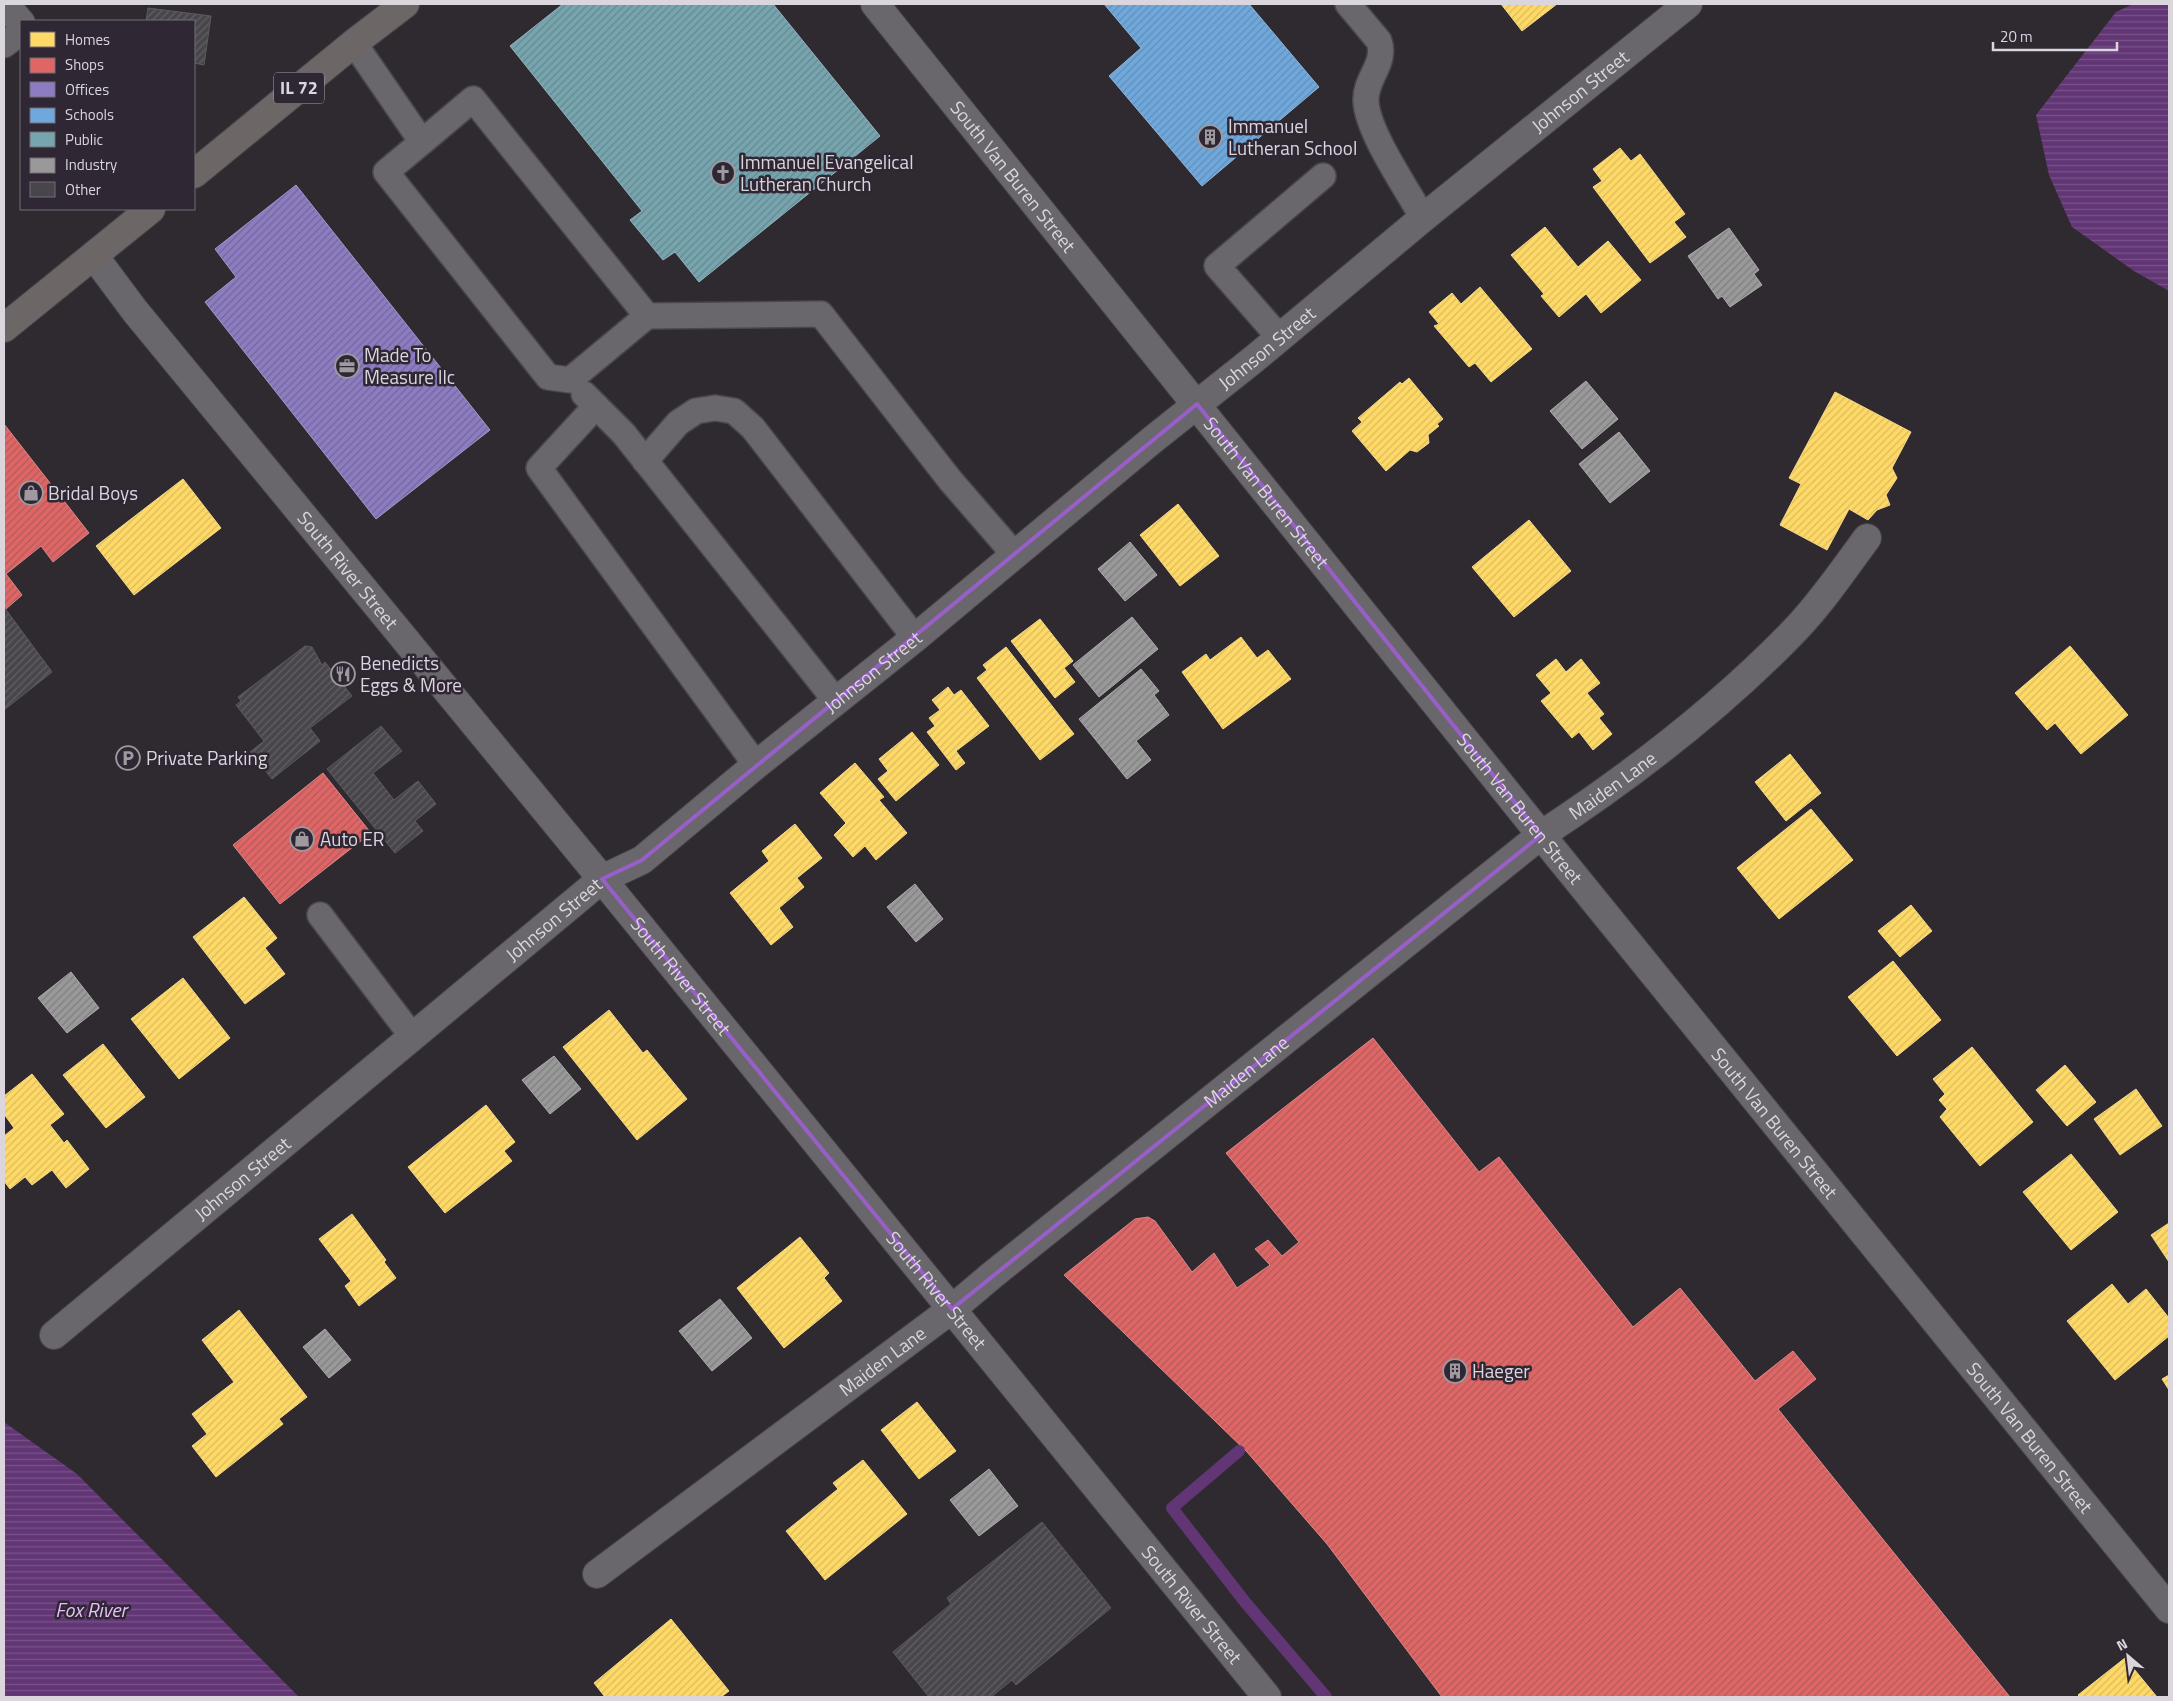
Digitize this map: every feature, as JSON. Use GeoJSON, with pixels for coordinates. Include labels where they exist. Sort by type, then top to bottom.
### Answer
{"type":"FeatureCollection","features":[{"type":"Feature","properties":{"kind":"main road","name":"IL 72"},"geometry":{"type":"LineString","coordinates":[[195,173],[354,42],[405,4]]}},
{"type":"Feature","properties":{"kind":"main road"},"geometry":{"type":"LineString","coordinates":[[4,328],[150,210]]}},
{"type":"Feature","properties":{"kind":"street"},"geometry":{"type":"LineString","coordinates":[[5,4],[20,21]]}},
{"type":"Feature","properties":{"kind":"street","name":"South Van Buren Street"},"geometry":{"type":"LineString","coordinates":[[875,4],[1541,835],[2169,1610]]}},
{"type":"Feature","properties":{"kind":"street","name":"Johnson Street"},"geometry":{"type":"LineString","coordinates":[[54,1335],[602,879],[642,860],[1280,338],[1423,218],[1688,4]]}},
{"type":"Feature","properties":{"kind":"street","name":"South River Street"},"geometry":{"type":"LineString","coordinates":[[94,256],[135,312],[602,879],[1268,1697]]}},
{"type":"Feature","properties":{"kind":"street","name":"Maiden Lane"},"geometry":{"type":"LineString","coordinates":[[597,1574],[952,1309],[1541,835],[1586,806],[1675,738],[1735,687],[1795,630],[1867,538]]}},
{"type":"Feature","properties":{"kind":"lane"},"geometry":{"type":"LineString","coordinates":[[1348,4],[1378,41],[1381,48],[1382,56],[1366,93],[1369,120],[1423,218]]}},
{"type":"Feature","properties":{"kind":"lane"},"geometry":{"type":"LineString","coordinates":[[4,45],[20,33]]}},
{"type":"Feature","properties":{"kind":"lane"},"geometry":{"type":"LineString","coordinates":[[354,42],[422,142]]}},
{"type":"Feature","properties":{"kind":"lane"},"geometry":{"type":"LineString","coordinates":[[647,316],[473,99],[386,172],[548,377],[570,380],[624,434],[836,701]]}},
{"type":"Feature","properties":{"kind":"lane"},"geometry":{"type":"LineString","coordinates":[[1280,338],[1218,266],[1323,176]]}},
{"type":"Feature","properties":{"kind":"lane"},"geometry":{"type":"LineString","coordinates":[[570,380],[647,316],[821,314],[950,480],[1015,555]]}},
{"type":"Feature","properties":{"kind":"lane"},"geometry":{"type":"LineString","coordinates":[[596,406],[539,468],[756,765]]}},
{"type":"Feature","properties":{"kind":"lane"},"geometry":{"type":"LineString","coordinates":[[644,461],[678,424],[696,412],[715,408],[734,411],[753,428],[915,638]]}},
{"type":"Feature","properties":{"kind":"lane"},"geometry":{"type":"LineString","coordinates":[[320,915],[412,1036]]}},
{"type":"Feature","properties":{"kind":"highlighted area"},"geometry":{"type":"Polygon","coordinates":[[[1197,404],[1541,835],[952,1309],[602,879],[642,860],[1197,404]]]}},
{"type":"Feature","properties":{"kind":"water"},"geometry":{"type":"Polygon","coordinates":[[[2133,4],[2169,4],[2169,291],[2134,271],[2072,227],[2049,175],[2036,115],[2116,12],[2133,4]]]}},
{"type":"Feature","properties":{"kind":"water","name":"Fox River"},"geometry":{"type":"Polygon","coordinates":[[[4,1422],[77,1474],[299,1697],[4,1697],[4,1422]]]}},
{"type":"Feature","properties":{"kind":"building: Homes"},"geometry":{"type":"Polygon","coordinates":[[[1501,4],[1557,4],[1522,31],[1501,4]]]}},
{"type":"Feature","properties":{"kind":"building: Homes"},"geometry":{"type":"Polygon","coordinates":[[[1620,148],[1631,161],[1640,154],[1685,214],[1674,222],[1686,237],[1650,263],[1593,187],[1602,181],[1593,169],[1620,148]]]}},
{"type":"Feature","properties":{"kind":"building: Homes"},"geometry":{"type":"Polygon","coordinates":[[[1545,227],[1578,267],[1608,241],[1641,280],[1601,313],[1586,294],[1559,317],[1541,296],[1544,294],[1511,255],[1545,227]]]}},
{"type":"Feature","properties":{"kind":"building: Homes"},"geometry":{"type":"Polygon","coordinates":[[[1480,287],[1532,349],[1491,382],[1475,363],[1469,367],[1434,326],[1439,324],[1429,312],[1452,293],[1461,304],[1480,287]]]}},
{"type":"Feature","properties":{"kind":"building: Homes"},"geometry":{"type":"Polygon","coordinates":[[[1409,378],[1443,419],[1437,424],[1439,426],[1428,435],[1429,443],[1417,452],[1410,450],[1386,471],[1352,431],[1362,422],[1358,418],[1400,382],[1402,384],[1409,378]]]}},
{"type":"Feature","properties":{"kind":"building: Homes"},"geometry":{"type":"Polygon","coordinates":[[[1835,392],[1911,432],[1892,468],[1897,478],[1886,495],[1890,505],[1877,510],[1868,520],[1849,509],[1827,550],[1780,525],[1801,484],[1789,478],[1835,392]]]}},
{"type":"Feature","properties":{"kind":"building: Homes"},"geometry":{"type":"Polygon","coordinates":[[[183,479],[221,528],[134,595],[96,546],[183,479]]]}},
{"type":"Feature","properties":{"kind":"building: Homes"},"geometry":{"type":"Polygon","coordinates":[[[1178,504],[1219,556],[1180,586],[1140,535],[1178,504]]]}},
{"type":"Feature","properties":{"kind":"building: Homes"},"geometry":{"type":"Polygon","coordinates":[[[1529,520],[1571,571],[1514,617],[1472,567],[1529,520]]]}},
{"type":"Feature","properties":{"kind":"building: Homes"},"geometry":{"type":"Polygon","coordinates":[[[1040,619],[1073,661],[1064,668],[1075,682],[1055,698],[1011,641],[1040,619]]]}},
{"type":"Feature","properties":{"kind":"building: Homes"},"geometry":{"type":"Polygon","coordinates":[[[1241,637],[1257,658],[1268,650],[1291,679],[1223,729],[1182,672],[1206,654],[1210,660],[1241,637]]]}},
{"type":"Feature","properties":{"kind":"building: Homes"},"geometry":{"type":"Polygon","coordinates":[[[2070,646],[2128,715],[2081,754],[2055,723],[2047,730],[2015,693],[2070,646]]]}},
{"type":"Feature","properties":{"kind":"building: Homes"},"geometry":{"type":"Polygon","coordinates":[[[1006,647],[1074,734],[1040,760],[977,678],[987,670],[983,665],[1006,647]]]}},
{"type":"Feature","properties":{"kind":"building: Homes"},"geometry":{"type":"Polygon","coordinates":[[[1556,659],[1566,672],[1581,659],[1600,683],[1587,693],[1604,714],[1599,718],[1612,734],[1593,750],[1579,732],[1572,738],[1541,701],[1551,693],[1536,675],[1556,659]]]}},
{"type":"Feature","properties":{"kind":"building: Homes"},"geometry":{"type":"Polygon","coordinates":[[[948,687],[954,695],[961,690],[989,726],[956,751],[965,763],[956,770],[927,732],[935,726],[929,718],[940,710],[932,700],[948,687]]]}},
{"type":"Feature","properties":{"kind":"building: Homes"},"geometry":{"type":"Polygon","coordinates":[[[912,732],[939,765],[896,801],[878,779],[888,771],[879,759],[912,732]]]}},
{"type":"Feature","properties":{"kind":"building: Homes"},"geometry":{"type":"Polygon","coordinates":[[[1790,754],[1821,793],[1786,821],[1755,782],[1790,754]]]}},
{"type":"Feature","properties":{"kind":"building: Homes"},"geometry":{"type":"Polygon","coordinates":[[[855,763],[884,797],[879,800],[907,833],[876,860],[865,846],[853,857],[834,835],[846,823],[820,793],[855,763]]]}},
{"type":"Feature","properties":{"kind":"building: Homes"},"geometry":{"type":"Polygon","coordinates":[[[1811,809],[1853,860],[1779,919],[1737,868],[1811,809]]]}},
{"type":"Feature","properties":{"kind":"building: Homes"},"geometry":{"type":"Polygon","coordinates":[[[795,824],[822,858],[797,878],[804,887],[779,908],[793,927],[771,945],[730,893],[769,861],[762,851],[795,824]]]}},
{"type":"Feature","properties":{"kind":"building: Homes"},"geometry":{"type":"Polygon","coordinates":[[[244,897],[277,938],[265,948],[285,974],[245,1004],[193,937],[244,897]]]}},
{"type":"Feature","properties":{"kind":"building: Homes"},"geometry":{"type":"Polygon","coordinates":[[[1911,905],[1932,931],[1900,957],[1878,931],[1911,905]]]}},
{"type":"Feature","properties":{"kind":"building: Homes"},"geometry":{"type":"Polygon","coordinates":[[[1893,961],[1941,1020],[1897,1056],[1848,997],[1893,961]]]}},
{"type":"Feature","properties":{"kind":"building: Homes"},"geometry":{"type":"Polygon","coordinates":[[[183,978],[230,1038],[179,1079],[131,1019],[183,978]]]}},
{"type":"Feature","properties":{"kind":"building: Homes"},"geometry":{"type":"Polygon","coordinates":[[[609,1010],[643,1053],[647,1050],[687,1099],[637,1140],[563,1047],[609,1010]]]}},
{"type":"Feature","properties":{"kind":"building: Homes"},"geometry":{"type":"Polygon","coordinates":[[[103,1044],[145,1097],[106,1128],[63,1075],[103,1044]]]}},
{"type":"Feature","properties":{"kind":"building: Homes"},"geometry":{"type":"Polygon","coordinates":[[[1972,1047],[2033,1122],[1980,1166],[1940,1117],[1947,1109],[1939,1100],[1945,1094],[1933,1079],[1972,1047]]]}},
{"type":"Feature","properties":{"kind":"building: Homes"},"geometry":{"type":"Polygon","coordinates":[[[2065,1065],[2096,1102],[2067,1126],[2036,1090],[2065,1065]]]}},
{"type":"Feature","properties":{"kind":"building: Homes"},"geometry":{"type":"Polygon","coordinates":[[[32,1074],[64,1114],[50,1125],[64,1143],[67,1140],[89,1169],[66,1188],[52,1170],[32,1185],[25,1177],[10,1189],[4,1181],[4,1136],[14,1128],[4,1114],[4,1096],[32,1074]]]}},
{"type":"Feature","properties":{"kind":"building: Homes"},"geometry":{"type":"Polygon","coordinates":[[[2136,1089],[2162,1126],[2120,1155],[2094,1119],[2136,1089]]]}},
{"type":"Feature","properties":{"kind":"building: Homes"},"geometry":{"type":"Polygon","coordinates":[[[486,1105],[515,1142],[504,1151],[512,1161],[445,1213],[408,1167],[486,1105]]]}},
{"type":"Feature","properties":{"kind":"building: Homes"},"geometry":{"type":"Polygon","coordinates":[[[2071,1154],[2118,1212],[2071,1250],[2023,1192],[2071,1154]]]}},
{"type":"Feature","properties":{"kind":"building: Homes"},"geometry":{"type":"Polygon","coordinates":[[[352,1214],[386,1260],[384,1262],[396,1278],[359,1306],[345,1286],[351,1281],[319,1239],[352,1214]]]}},
{"type":"Feature","properties":{"kind":"building: Homes"},"geometry":{"type":"Polygon","coordinates":[[[2169,1223],[2169,1262],[2151,1235],[2169,1223]]]}},
{"type":"Feature","properties":{"kind":"building: Homes"},"geometry":{"type":"Polygon","coordinates":[[[800,1237],[829,1273],[824,1278],[842,1301],[784,1348],[737,1288],[800,1237]]]}},
{"type":"Feature","properties":{"kind":"building: Homes"},"geometry":{"type":"Polygon","coordinates":[[[2112,1284],[2128,1304],[2146,1289],[2169,1318],[2169,1336],[2115,1380],[2067,1321],[2112,1284]]]}},
{"type":"Feature","properties":{"kind":"building: Homes"},"geometry":{"type":"Polygon","coordinates":[[[239,1310],[307,1397],[279,1419],[283,1424],[216,1477],[192,1446],[207,1434],[192,1414],[234,1382],[202,1340],[239,1310]]]}},
{"type":"Feature","properties":{"kind":"building: Homes"},"geometry":{"type":"Polygon","coordinates":[[[2169,1375],[2169,1390],[2162,1379],[2169,1375]]]}},
{"type":"Feature","properties":{"kind":"building: Homes"},"geometry":{"type":"Polygon","coordinates":[[[917,1402],[956,1451],[919,1479],[881,1430],[917,1402]]]}},
{"type":"Feature","properties":{"kind":"building: Homes"},"geometry":{"type":"Polygon","coordinates":[[[863,1460],[907,1514],[825,1580],[786,1531],[838,1489],[833,1483],[863,1460]]]}},
{"type":"Feature","properties":{"kind":"building: Homes"},"geometry":{"type":"Polygon","coordinates":[[[671,1619],[729,1691],[721,1697],[605,1697],[594,1683],[671,1619]]]}},
{"type":"Feature","properties":{"kind":"building: Homes"},"geometry":{"type":"Polygon","coordinates":[[[2125,1658],[2157,1697],[2080,1697],[2078,1695],[2125,1658]]]}},
{"type":"Feature","properties":{"kind":"building: Shops","name":"Bridal Boys"},"geometry":{"type":"Polygon","coordinates":[[[4,424],[89,533],[53,562],[41,546],[6,574],[22,595],[6,609],[4,607],[4,424]]]}},
{"type":"Feature","properties":{"kind":"building: Shops","name":"Auto ER"},"geometry":{"type":"Polygon","coordinates":[[[323,773],[371,833],[280,904],[233,845],[323,773]]]}},
{"type":"Feature","properties":{"kind":"building: Shops","name":"Haeger"},"geometry":{"type":"Polygon","coordinates":[[[1373,1038],[1479,1172],[1499,1157],[1633,1327],[1680,1288],[1755,1381],[1793,1351],[1816,1379],[1778,1409],[2010,1697],[1442,1697],[1327,1544],[1247,1452],[1064,1275],[1135,1219],[1148,1217],[1155,1221],[1192,1272],[1214,1253],[1237,1288],[1270,1265],[1255,1249],[1268,1240],[1282,1256],[1299,1242],[1226,1153],[1373,1038]]]}},
{"type":"Feature","properties":{"kind":"building: Offices","name":"Made To Measure llc"},"geometry":{"type":"Polygon","coordinates":[[[296,185],[490,430],[376,519],[205,302],[236,277],[215,249],[296,185]]]}},
{"type":"Feature","properties":{"kind":"building: Schools","name":"Immanuel Lutheran School"},"geometry":{"type":"Polygon","coordinates":[[[1104,4],[1249,4],[1319,87],[1202,186],[1109,76],[1141,48],[1104,4]]]}},
{"type":"Feature","properties":{"kind":"building: Public","name":"Immanuel Evangelical Lutheran Church"},"geometry":{"type":"Polygon","coordinates":[[[563,4],[773,4],[880,136],[699,282],[675,252],[663,260],[630,220],[642,211],[510,46],[563,4]]]}},
{"type":"Feature","properties":{"kind":"building: Industry"},"geometry":{"type":"Polygon","coordinates":[[[1729,228],[1759,270],[1754,274],[1762,285],[1730,307],[1722,296],[1718,299],[1688,256],[1729,228]]]}},
{"type":"Feature","properties":{"kind":"building: Industry"},"geometry":{"type":"Polygon","coordinates":[[[1586,381],[1618,419],[1582,449],[1550,411],[1586,381]]]}},
{"type":"Feature","properties":{"kind":"building: Industry"},"geometry":{"type":"Polygon","coordinates":[[[1619,432],[1650,471],[1610,503],[1579,464],[1619,432]]]}},
{"type":"Feature","properties":{"kind":"building: Industry"},"geometry":{"type":"Polygon","coordinates":[[[1130,542],[1157,575],[1125,601],[1098,569],[1130,542]]]}},
{"type":"Feature","properties":{"kind":"building: Industry"},"geometry":{"type":"Polygon","coordinates":[[[1132,617],[1158,649],[1099,697],[1073,665],[1132,617]]]}},
{"type":"Feature","properties":{"kind":"building: Industry"},"geometry":{"type":"Polygon","coordinates":[[[1141,669],[1159,691],[1154,695],[1169,715],[1136,741],[1151,760],[1127,779],[1079,719],[1141,669]]]}},
{"type":"Feature","properties":{"kind":"building: Industry"},"geometry":{"type":"Polygon","coordinates":[[[915,884],[943,919],[916,942],[887,907],[915,884]]]}},
{"type":"Feature","properties":{"kind":"building: Industry"},"geometry":{"type":"Polygon","coordinates":[[[71,972],[99,1008],[67,1033],[38,998],[71,972]]]}},
{"type":"Feature","properties":{"kind":"building: Industry"},"geometry":{"type":"Polygon","coordinates":[[[554,1056],[581,1089],[550,1114],[522,1080],[554,1056]]]}},
{"type":"Feature","properties":{"kind":"building: Industry"},"geometry":{"type":"Polygon","coordinates":[[[720,1299],[752,1338],[712,1371],[679,1331],[720,1299]]]}},
{"type":"Feature","properties":{"kind":"building: Industry"},"geometry":{"type":"Polygon","coordinates":[[[325,1329],[351,1360],[329,1378],[303,1347],[325,1329]]]}},
{"type":"Feature","properties":{"kind":"building: Industry"},"geometry":{"type":"Polygon","coordinates":[[[989,1469],[1018,1506],[979,1536],[950,1500],[989,1469]]]}},
{"type":"Feature","properties":{"kind":"building: Other"},"geometry":{"type":"Polygon","coordinates":[[[148,8],[211,16],[204,65],[195,63],[195,20],[146,20],[148,8]]]}},
{"type":"Feature","properties":{"kind":"building: Other"},"geometry":{"type":"Polygon","coordinates":[[[4,607],[52,672],[4,710],[4,607]]]}},
{"type":"Feature","properties":{"kind":"building: Other"},"geometry":{"type":"Polygon","coordinates":[[[305,646],[312,647],[322,665],[325,662],[352,696],[310,728],[320,741],[272,779],[250,752],[264,741],[236,705],[241,701],[238,697],[305,646]]]}},
{"type":"Feature","properties":{"kind":"building: Other"},"geometry":{"type":"Polygon","coordinates":[[[381,726],[402,751],[373,773],[394,800],[418,781],[436,804],[415,821],[423,831],[395,853],[327,769],[381,726]]]}},
{"type":"Feature","properties":{"kind":"building: Other"},"geometry":{"type":"Polygon","coordinates":[[[1042,1522],[1111,1608],[1016,1685],[1012,1680],[991,1697],[929,1697],[893,1652],[951,1604],[947,1598],[1042,1522]]]}},
{"type":"Feature","properties":{"kind":"waterway"},"geometry":{"type":"LineString","coordinates":[[1239,1451],[1172,1508],[1245,1602],[1326,1697]]}},
{"type":"Feature","properties":{"kind":"place","name":"Immanuel Lutheran School"},"geometry":{"type":"Point","coordinates":[1210,137]}},
{"type":"Feature","properties":{"kind":"place","name":"Immanuel Evangelical Lutheran Church"},"geometry":{"type":"Point","coordinates":[723,173]}},
{"type":"Feature","properties":{"kind":"place","name":"Made To Measure llc"},"geometry":{"type":"Point","coordinates":[347,366]}},
{"type":"Feature","properties":{"kind":"place","name":"Bridal Boys"},"geometry":{"type":"Point","coordinates":[31,493]}},
{"type":"Feature","properties":{"kind":"place","name":"Benedicts Eggs & More"},"geometry":{"type":"Point","coordinates":[343,674]}},
{"type":"Feature","properties":{"kind":"place","name":"Private Parking"},"geometry":{"type":"Point","coordinates":[128,758]}},
{"type":"Feature","properties":{"kind":"place","name":"Auto ER"},"geometry":{"type":"Point","coordinates":[302,839]}},
{"type":"Feature","properties":{"kind":"place","name":"Haeger"},"geometry":{"type":"Point","coordinates":[1455,1371]}}]}
